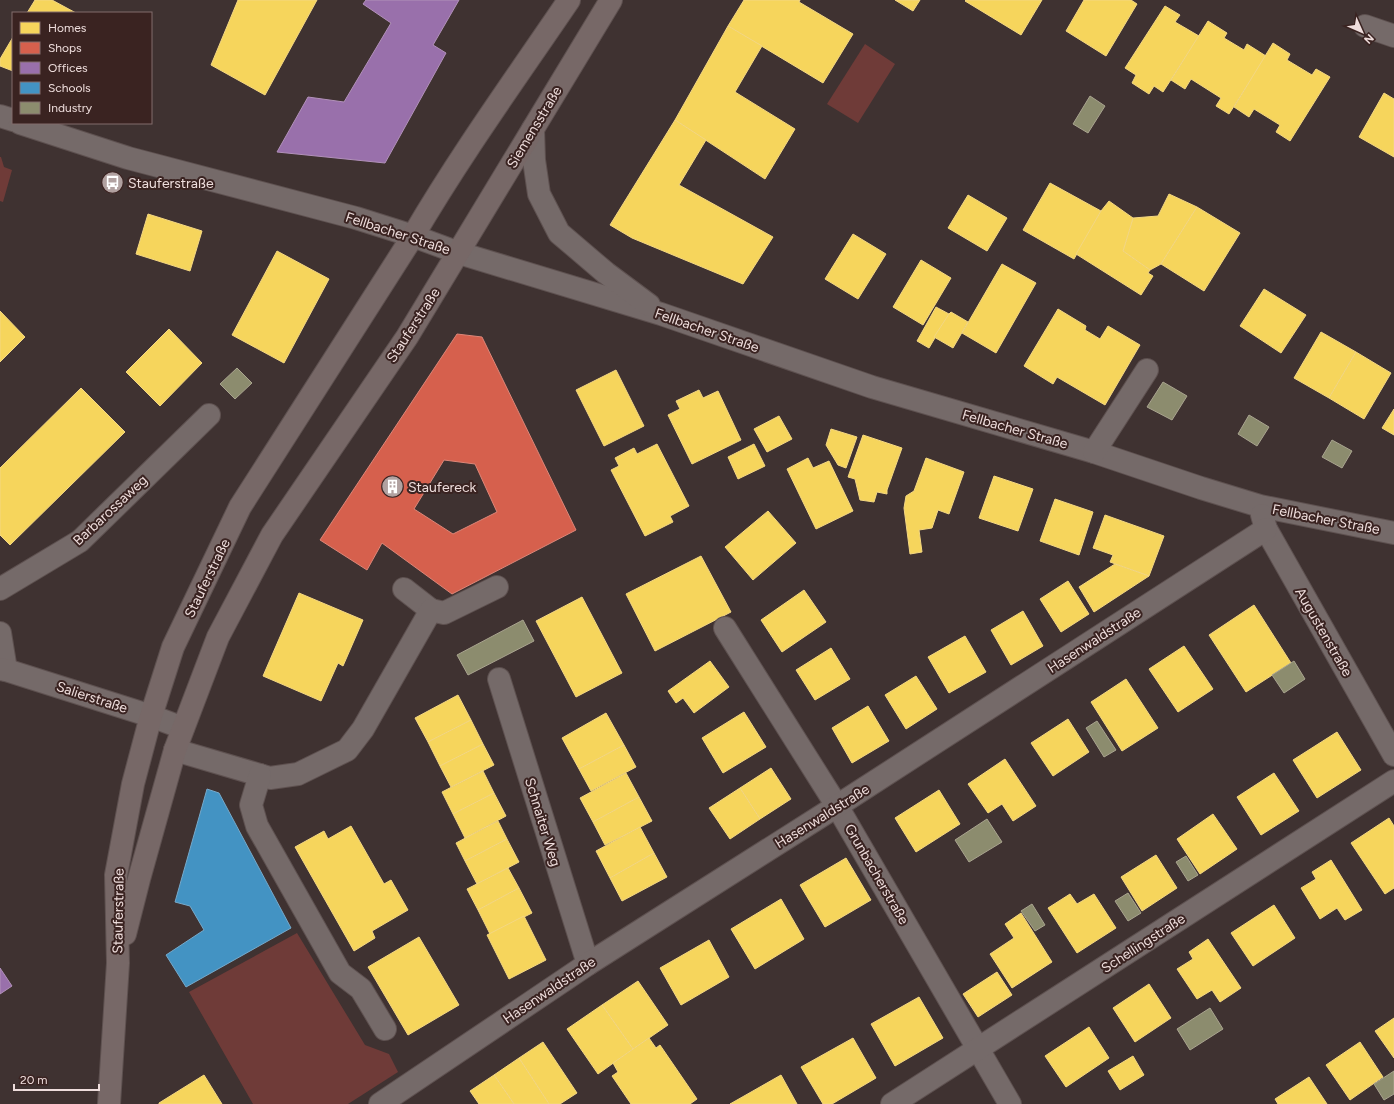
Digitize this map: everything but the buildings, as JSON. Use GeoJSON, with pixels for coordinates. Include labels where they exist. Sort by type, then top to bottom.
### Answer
{"type":"FeatureCollection","features":[{"type":"Feature","properties":{"kind":"main road"},"geometry":{"type":"LineString","coordinates":[[413,236],[463,156],[569,0]]}},
{"type":"Feature","properties":{"kind":"main road","name":"Siemensstraße"},"geometry":{"type":"LineString","coordinates":[[459,253],[611,0]]}},
{"type":"Feature","properties":{"kind":"main road","name":"Stauferstraße"},"geometry":{"type":"LineString","coordinates":[[109,1104],[118,963],[116,875],[133,784],[151,716],[173,647],[240,507],[413,236]]}},
{"type":"Feature","properties":{"kind":"main road","name":"Stauferstraße"},"geometry":{"type":"LineString","coordinates":[[118,963],[139,879],[175,750],[182,728],[218,638],[272,535],[407,337],[459,253]]}},
{"type":"Feature","properties":{"kind":"street"},"geometry":{"type":"LineString","coordinates":[[1365,26],[1394,36]]}},
{"type":"Feature","properties":{"kind":"street"},"geometry":{"type":"LineString","coordinates":[[0,116],[12,120]]}},
{"type":"Feature","properties":{"kind":"street","name":"Fellbacher Straße"},"geometry":{"type":"LineString","coordinates":[[23,124],[128,158],[356,218],[413,236],[459,253],[661,314],[872,388],[1094,452],[1260,506],[1394,533]]}},
{"type":"Feature","properties":{"kind":"street"},"geometry":{"type":"LineString","coordinates":[[533,129],[534,160],[539,194],[559,233],[606,273],[661,314]]}},
{"type":"Feature","properties":{"kind":"street"},"geometry":{"type":"LineString","coordinates":[[1094,452],[1146,370]]}},
{"type":"Feature","properties":{"kind":"street","name":"Barbarossaweg"},"geometry":{"type":"LineString","coordinates":[[0,589],[80,541],[209,415]]}},
{"type":"Feature","properties":{"kind":"street","name":"Augustenstraße"},"geometry":{"type":"LineString","coordinates":[[1260,506],[1266,529],[1394,755]]}},
{"type":"Feature","properties":{"kind":"street","name":"Hasenwaldstraße"},"geometry":{"type":"LineString","coordinates":[[380,1104],[588,964],[838,806],[1266,529]]}},
{"type":"Feature","properties":{"kind":"street"},"geometry":{"type":"LineString","coordinates":[[404,589],[431,610],[444,613],[497,587]]}},
{"type":"Feature","properties":{"kind":"street"},"geometry":{"type":"LineString","coordinates":[[175,750],[270,778],[298,774],[347,750],[363,729],[431,610]]}},
{"type":"Feature","properties":{"kind":"street","name":"Grunbacherstraße"},"geometry":{"type":"LineString","coordinates":[[725,628],[838,806],[1010,1104]]}},
{"type":"Feature","properties":{"kind":"street"},"geometry":{"type":"LineString","coordinates":[[0,633],[3,670]]}},
{"type":"Feature","properties":{"kind":"street","name":"Salierstraße"},"geometry":{"type":"LineString","coordinates":[[3,670],[151,716],[182,728]]}},
{"type":"Feature","properties":{"kind":"street","name":"Schnaiter Weg"},"geometry":{"type":"LineString","coordinates":[[499,679],[588,964]]}},
{"type":"Feature","properties":{"kind":"street"},"geometry":{"type":"LineString","coordinates":[[260,776],[250,805],[257,826],[340,973],[361,989],[385,1029]]}},
{"type":"Feature","properties":{"kind":"street","name":"Schellingstraße"},"geometry":{"type":"LineString","coordinates":[[892,1104],[1394,781]]}},
{"type":"Feature","properties":{"kind":"shaded area"},"geometry":{"type":"Polygon","coordinates":[[[865,44],[895,64],[858,123],[827,104],[865,44]]]}},
{"type":"Feature","properties":{"kind":"shaded area"},"geometry":{"type":"Polygon","coordinates":[[[0,157],[4,167],[12,170],[3,202],[0,201],[0,157]]]}},
{"type":"Feature","properties":{"kind":"shaded area"},"geometry":{"type":"Polygon","coordinates":[[[297,933],[365,1045],[389,1054],[398,1072],[348,1104],[253,1104],[189,992],[297,933]]]}},
{"type":"Feature","properties":{"kind":"place","name":"Stauferstraße"},"geometry":{"type":"Point","coordinates":[113,183]}},
{"type":"Feature","properties":{"kind":"place","name":"Staufereck"},"geometry":{"type":"Point","coordinates":[392,487]}}]}
